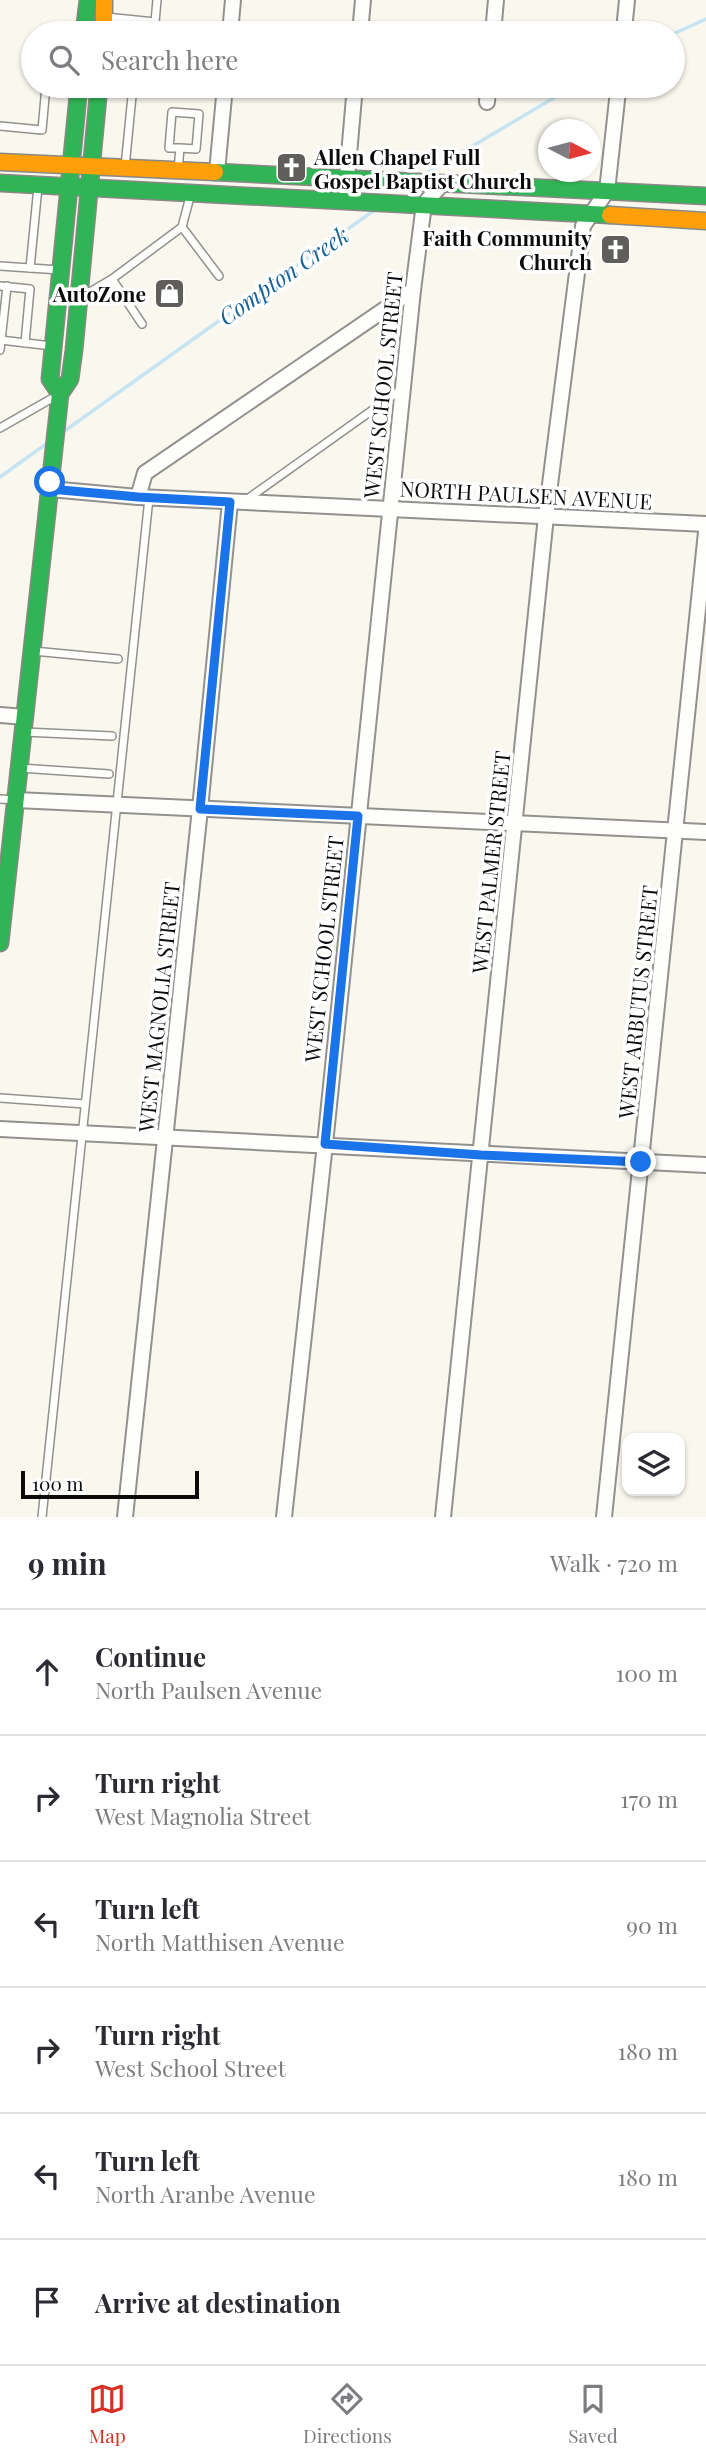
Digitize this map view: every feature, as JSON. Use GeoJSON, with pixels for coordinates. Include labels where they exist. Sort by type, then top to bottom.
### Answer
{"type":"FeatureCollection","features":[{"type":"Feature","properties":{"kind":"main road"},"geometry":{"type":"LineString","coordinates":[[85,21],[88,0]]}},
{"type":"Feature","properties":{"kind":"main road"},"geometry":{"type":"LineString","coordinates":[[104,0],[105,21]]}},
{"type":"Feature","properties":{"kind":"main road"},"geometry":{"type":"LineString","coordinates":[[60,394],[50,379],[78,98]]}},
{"type":"Feature","properties":{"kind":"main road"},"geometry":{"type":"LineString","coordinates":[[0,940],[8,800],[19,768],[60,394],[70,379],[74,350],[98,98]]}},
{"type":"Feature","properties":{"kind":"main road"},"geometry":{"type":"LineString","coordinates":[[0,162],[706,196]]}},
{"type":"Feature","properties":{"kind":"main road"},"geometry":{"type":"LineString","coordinates":[[0,183],[706,221]]}},
{"type":"Feature","properties":{"kind":"street"},"geometry":{"type":"LineString","coordinates":[[231,21],[233,0]]}},
{"type":"Feature","properties":{"kind":"street"},"geometry":{"type":"LineString","coordinates":[[361,21],[363,0]]}},
{"type":"Feature","properties":{"kind":"street"},"geometry":{"type":"LineString","coordinates":[[494,21],[496,0]]}},
{"type":"Feature","properties":{"kind":"street"},"geometry":{"type":"LineString","coordinates":[[625,20],[627,0]]}},
{"type":"Feature","properties":{"kind":"street"},"geometry":{"type":"LineString","coordinates":[[217,172],[224,98]]}},
{"type":"Feature","properties":{"kind":"street"},"geometry":{"type":"LineString","coordinates":[[348,200],[347,178],[354,98]]}},
{"type":"Feature","properties":{"kind":"street"},"geometry":{"type":"LineString","coordinates":[[487,98],[487,102]]}},
{"type":"Feature","properties":{"kind":"street"},"geometry":{"type":"LineString","coordinates":[[590,214],[607,191],[617,98]]}},
{"type":"Feature","properties":{"kind":"street"},"geometry":{"type":"LineString","coordinates":[[424,204],[442,184]]}},
{"type":"Feature","properties":{"kind":"street","name":"WEST SCHOOL STREET"},"geometry":{"type":"LineString","coordinates":[[284,1517],[402,389],[424,204]]}},
{"type":"Feature","properties":{"kind":"street","name":"WEST PALMER STREET"},"geometry":{"type":"LineString","coordinates":[[443,1517],[546,516],[583,226],[590,214]]}},
{"type":"Feature","properties":{"kind":"street"},"geometry":{"type":"LineString","coordinates":[[144,498],[145,473],[413,290]]}},
{"type":"Feature","properties":{"kind":"street","name":"NORTH PAULSEN AVENUE"},"geometry":{"type":"LineString","coordinates":[[50,489],[144,498],[706,524]]}},
{"type":"Feature","properties":{"kind":"street","name":"WEST MAGNOLIA STREET"},"geometry":{"type":"LineString","coordinates":[[125,1517],[200,809],[237,502]]}},
{"type":"Feature","properties":{"kind":"street","name":"WEST ARBUTUS STREET"},"geometry":{"type":"LineString","coordinates":[[604,1517],[706,532]]}},
{"type":"Feature","properties":{"kind":"street"},"geometry":{"type":"LineString","coordinates":[[0,715],[24,724]]}},
{"type":"Feature","properties":{"kind":"street"},"geometry":{"type":"LineString","coordinates":[[8,800],[706,832]]}},
{"type":"Feature","properties":{"kind":"street"},"geometry":{"type":"LineString","coordinates":[[0,1129],[706,1165]]}},
{"type":"Feature","properties":{"kind":"lane"},"geometry":{"type":"LineString","coordinates":[[155,21],[157,0]]}},
{"type":"Feature","properties":{"kind":"lane"},"geometry":{"type":"LineString","coordinates":[[0,126],[42,130],[45,98]]}},
{"type":"Feature","properties":{"kind":"lane"},"geometry":{"type":"LineString","coordinates":[[125,168],[132,98]]}},
{"type":"Feature","properties":{"kind":"lane"},"geometry":{"type":"LineString","coordinates":[[172,113],[199,114],[196,149],[180,148],[169,148],[172,113]]}},
{"type":"Feature","properties":{"kind":"lane"},"geometry":{"type":"LineString","coordinates":[[178,170],[180,148]]}},
{"type":"Feature","properties":{"kind":"lane"},"geometry":{"type":"LineString","coordinates":[[30,268],[38,186]]}},
{"type":"Feature","properties":{"kind":"lane"},"geometry":{"type":"LineString","coordinates":[[79,298],[112,279],[182,227],[192,192]]}},
{"type":"Feature","properties":{"kind":"lane"},"geometry":{"type":"LineString","coordinates":[[182,227],[219,276]]}},
{"type":"Feature","properties":{"kind":"lane"},"geometry":{"type":"LineString","coordinates":[[0,266],[61,270]]}},
{"type":"Feature","properties":{"kind":"lane"},"geometry":{"type":"LineString","coordinates":[[112,279],[142,324]]}},
{"type":"Feature","properties":{"kind":"lane"},"geometry":{"type":"LineString","coordinates":[[0,350],[4,286],[30,289],[25,343]]}},
{"type":"Feature","properties":{"kind":"lane"},"geometry":{"type":"LineString","coordinates":[[1,341],[74,350]]}},
{"type":"Feature","properties":{"kind":"lane"},"geometry":{"type":"LineString","coordinates":[[237,502],[402,389]]}},
{"type":"Feature","properties":{"kind":"lane"},"geometry":{"type":"LineString","coordinates":[[0,428],[60,394]]}},
{"type":"Feature","properties":{"kind":"lane"},"geometry":{"type":"LineString","coordinates":[[42,1517],[116,805],[144,498]]}},
{"type":"Feature","properties":{"kind":"lane"},"geometry":{"type":"LineString","coordinates":[[32,651],[118,659]]}},
{"type":"Feature","properties":{"kind":"lane"},"geometry":{"type":"LineString","coordinates":[[24,724],[112,736]]}},
{"type":"Feature","properties":{"kind":"lane"},"geometry":{"type":"LineString","coordinates":[[19,768],[110,774]]}},
{"type":"Feature","properties":{"kind":"lane"},"geometry":{"type":"LineString","coordinates":[[0,1098],[85,1104]]}},
{"type":"Feature","properties":{"kind":"waterway","name":"Compton Creek"},"geometry":{"type":"LineString","coordinates":[[685,29],[706,19]]}},
{"type":"Feature","properties":{"kind":"waterway","name":"Compton Creek"},"geometry":{"type":"LineString","coordinates":[[422,176],[554,98]]}},
{"type":"Feature","properties":{"kind":"waterway","name":"Compton Creek"},"geometry":{"type":"LineString","coordinates":[[63,432],[376,209]]}},
{"type":"Feature","properties":{"kind":"waterway","name":"Compton Creek"},"geometry":{"type":"LineString","coordinates":[[0,477],[49,442]]}},
{"type":"Feature","properties":{"kind":"traffic: fast"},"geometry":{"type":"LineString","coordinates":[[85,21],[88,0]]}},
{"type":"Feature","properties":{"kind":"traffic: fast"},"geometry":{"type":"LineString","coordinates":[[60,394],[50,379],[78,98]]}},
{"type":"Feature","properties":{"kind":"traffic: fast"},"geometry":{"type":"LineString","coordinates":[[0,943],[60,394],[70,379],[74,350],[98,98]]}},
{"type":"Feature","properties":{"kind":"traffic: fast"},"geometry":{"type":"LineString","coordinates":[[215,172],[706,196]]}},
{"type":"Feature","properties":{"kind":"traffic: fast"},"geometry":{"type":"LineString","coordinates":[[0,183],[610,215]]}},
{"type":"Feature","properties":{"kind":"traffic: slow"},"geometry":{"type":"LineString","coordinates":[[104,0],[104,21]]}},
{"type":"Feature","properties":{"kind":"traffic: slow"},"geometry":{"type":"LineString","coordinates":[[0,162],[215,172]]}},
{"type":"Feature","properties":{"kind":"traffic: slow"},"geometry":{"type":"LineString","coordinates":[[610,215],[706,221]]}},
{"type":"Feature","properties":{"kind":"place","name":"Allen Chapel Full Gospel Baptist Church"},"geometry":{"type":"Point","coordinates":[291,168]}},
{"type":"Feature","properties":{"kind":"place","name":"Faith Community Church"},"geometry":{"type":"Point","coordinates":[615,249]}},
{"type":"Feature","properties":{"kind":"place","name":"AutoZone"},"geometry":{"type":"Point","coordinates":[169,293]}},
{"type":"Feature","properties":{"kind":"route"},"geometry":{"type":"LineString","coordinates":[[50,482],[50,489],[230,502],[200,809],[358,816],[325,1144],[481,1155],[641,1162]]}}]}
